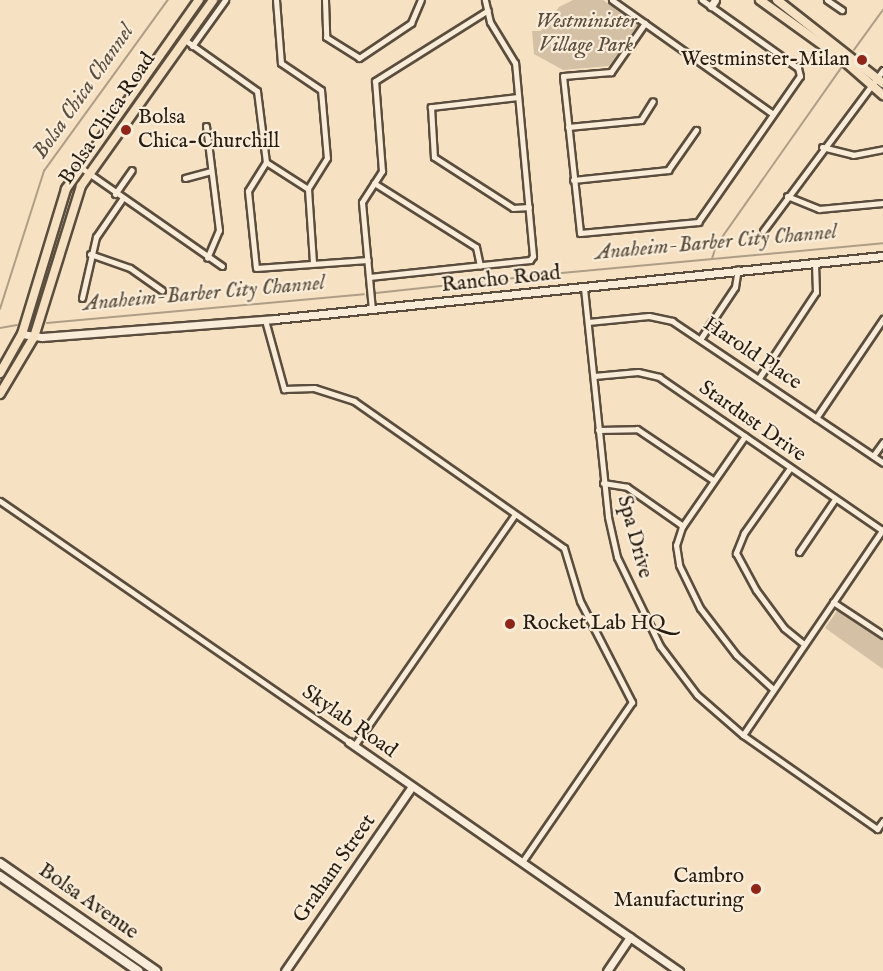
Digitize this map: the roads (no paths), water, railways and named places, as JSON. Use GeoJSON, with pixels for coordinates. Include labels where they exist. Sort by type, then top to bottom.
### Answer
{"type":"FeatureCollection","features":[{"type":"Feature","properties":{"kind":"main road","name":"Bolsa Chica Road"},"geometry":{"type":"LineString","coordinates":[[0,373],[22,334],[66,189],[199,0]]}},
{"type":"Feature","properties":{"kind":"main road","name":"Bolsa Chica Road"},"geometry":{"type":"LineString","coordinates":[[0,394],[34,337],[74,201],[89,174],[189,43],[213,0]]}},
{"type":"Feature","properties":{"kind":"main road"},"geometry":{"type":"LineString","coordinates":[[760,0],[877,81]]}},
{"type":"Feature","properties":{"kind":"main road"},"geometry":{"type":"LineString","coordinates":[[777,0],[877,81],[883,95]]}},
{"type":"Feature","properties":{"kind":"main road"},"geometry":{"type":"LineString","coordinates":[[181,25],[189,43]]}},
{"type":"Feature","properties":{"kind":"main road"},"geometry":{"type":"LineString","coordinates":[[164,50],[176,38],[189,43]]}},
{"type":"Feature","properties":{"kind":"main road","name":"Bolsa Avenue"},"geometry":{"type":"LineString","coordinates":[[0,863],[156,971]]}},
{"type":"Feature","properties":{"kind":"main road","name":"Bolsa Avenue"},"geometry":{"type":"LineString","coordinates":[[0,876],[138,971]]}},
{"type":"Feature","properties":{"kind":"main road"},"geometry":{"type":"LineString","coordinates":[[43,905],[47,896]]}},
{"type":"Feature","properties":{"kind":"street"},"geometry":{"type":"LineString","coordinates":[[225,0],[189,43],[257,91],[266,162],[248,190],[256,268],[368,260]]}},
{"type":"Feature","properties":{"kind":"street"},"geometry":{"type":"LineString","coordinates":[[276,0],[281,63],[321,90],[327,158],[308,189],[313,263]]}},
{"type":"Feature","properties":{"kind":"street"},"geometry":{"type":"LineString","coordinates":[[325,0],[326,37],[359,58],[411,23],[421,0]]}},
{"type":"Feature","properties":{"kind":"street"},"geometry":{"type":"LineString","coordinates":[[369,277],[532,259],[515,63],[490,22],[486,0]]}},
{"type":"Feature","properties":{"kind":"street"},"geometry":{"type":"LineString","coordinates":[[612,0],[773,114]]}},
{"type":"Feature","properties":{"kind":"street"},"geometry":{"type":"LineString","coordinates":[[645,23],[611,72],[563,76],[580,233],[698,222],[801,73],[713,3],[702,0]]}},
{"type":"Feature","properties":{"kind":"street"},"geometry":{"type":"LineString","coordinates":[[827,0],[842,10]]}},
{"type":"Feature","properties":{"kind":"street"},"geometry":{"type":"LineString","coordinates":[[372,310],[362,202],[382,171],[375,81],[488,10]]}},
{"type":"Feature","properties":{"kind":"street"},"geometry":{"type":"LineString","coordinates":[[763,231],[822,147],[877,81],[883,70]]}},
{"type":"Feature","properties":{"kind":"street"},"geometry":{"type":"LineString","coordinates":[[518,97],[431,107],[434,157],[513,208],[529,207]]}},
{"type":"Feature","properties":{"kind":"street"},"geometry":{"type":"LineString","coordinates":[[568,128],[641,120],[653,101]]}},
{"type":"Feature","properties":{"kind":"street"},"geometry":{"type":"LineString","coordinates":[[206,126],[219,230],[207,258]]}},
{"type":"Feature","properties":{"kind":"street"},"geometry":{"type":"LineString","coordinates":[[573,180],[668,171],[696,130]]}},
{"type":"Feature","properties":{"kind":"street"},"geometry":{"type":"LineString","coordinates":[[822,147],[854,155],[883,149]]}},
{"type":"Feature","properties":{"kind":"street"},"geometry":{"type":"LineString","coordinates":[[266,162],[308,189]]}},
{"type":"Feature","properties":{"kind":"street"},"geometry":{"type":"LineString","coordinates":[[80,167],[122,199],[222,266]]}},
{"type":"Feature","properties":{"kind":"street"},"geometry":{"type":"LineString","coordinates":[[115,194],[132,170]]}},
{"type":"Feature","properties":{"kind":"street"},"geometry":{"type":"LineString","coordinates":[[185,178],[211,171]]}},
{"type":"Feature","properties":{"kind":"street"},"geometry":{"type":"LineString","coordinates":[[374,183],[476,247],[480,266]]}},
{"type":"Feature","properties":{"kind":"street"},"geometry":{"type":"LineString","coordinates":[[787,196],[819,209],[883,203]]}},
{"type":"Feature","properties":{"kind":"street"},"geometry":{"type":"LineString","coordinates":[[82,298],[90,254],[96,237],[122,199]]}},
{"type":"Feature","properties":{"kind":"street"},"geometry":{"type":"LineString","coordinates":[[90,254],[130,268],[162,290]]}},
{"type":"Feature","properties":{"kind":"street","name":"Rancho Road"},"geometry":{"type":"LineString","coordinates":[[22,334],[34,337],[265,320],[584,288],[738,269],[883,256]]}},
{"type":"Feature","properties":{"kind":"street"},"geometry":{"type":"LineString","coordinates":[[759,378],[816,292],[816,262]]}},
{"type":"Feature","properties":{"kind":"street"},"geometry":{"type":"LineString","coordinates":[[701,338],[735,287],[738,269]]}},
{"type":"Feature","properties":{"kind":"street","name":"Spa Drive"},"geometry":{"type":"LineString","coordinates":[[584,288],[603,483],[617,557],[646,620],[697,695],[742,735],[877,829],[883,821]]}},
{"type":"Feature","properties":{"kind":"street","name":"Harold Place"},"geometry":{"type":"LineString","coordinates":[[588,322],[657,317],[701,338],[883,463]]}},
{"type":"Feature","properties":{"kind":"street"},"geometry":{"type":"LineString","coordinates":[[816,418],[883,319]]}},
{"type":"Feature","properties":{"kind":"street"},"geometry":{"type":"LineString","coordinates":[[265,320],[285,389],[314,388],[349,398],[564,549],[584,609],[630,690],[631,706],[522,862]]}},
{"type":"Feature","properties":{"kind":"street","name":"Stardust Drive"},"geometry":{"type":"LineString","coordinates":[[594,376],[652,374],[882,530]]}},
{"type":"Feature","properties":{"kind":"street"},"geometry":{"type":"LineString","coordinates":[[598,430],[637,429],[713,480]]}},
{"type":"Feature","properties":{"kind":"street"},"geometry":{"type":"LineString","coordinates":[[745,436],[683,526],[676,544],[679,565],[700,608],[736,655],[773,689]]}},
{"type":"Feature","properties":{"kind":"street"},"geometry":{"type":"LineString","coordinates":[[873,456],[883,442]]}},
{"type":"Feature","properties":{"kind":"street"},"geometry":{"type":"LineString","coordinates":[[790,468],[736,553],[756,590],[784,628],[804,644]]}},
{"type":"Feature","properties":{"kind":"street"},"geometry":{"type":"LineString","coordinates":[[603,483],[627,487],[683,526]]}},
{"type":"Feature","properties":{"kind":"street"},"geometry":{"type":"LineString","coordinates":[[800,552],[835,499]]}},
{"type":"Feature","properties":{"kind":"street","name":"Skylab Road"},"geometry":{"type":"LineString","coordinates":[[0,501],[679,971]]}},
{"type":"Feature","properties":{"kind":"street"},"geometry":{"type":"LineString","coordinates":[[352,744],[515,514]]}},
{"type":"Feature","properties":{"kind":"street"},"geometry":{"type":"LineString","coordinates":[[742,735],[882,530]]}},
{"type":"Feature","properties":{"kind":"street"},"geometry":{"type":"LineString","coordinates":[[833,602],[881,634],[883,625]]}},
{"type":"Feature","properties":{"kind":"street","name":"Graham Street"},"geometry":{"type":"LineString","coordinates":[[285,971],[412,786]]}},
{"type":"Feature","properties":{"kind":"street"},"geometry":{"type":"LineString","coordinates":[[607,971],[630,937]]}},
{"type":"Feature","properties":{"kind":"waterway","name":"Bolsa Chica Channel"},"geometry":{"type":"LineString","coordinates":[[0,309],[44,171],[168,0]]}},
{"type":"Feature","properties":{"kind":"waterway"},"geometry":{"type":"LineString","coordinates":[[854,50],[883,10]]}},
{"type":"Feature","properties":{"kind":"waterway"},"geometry":{"type":"LineString","coordinates":[[712,259],[716,246],[842,67]]}},
{"type":"Feature","properties":{"kind":"waterway","name":"Anaheim-Barber City Channel"},"geometry":{"type":"LineString","coordinates":[[551,274],[883,243]]}},
{"type":"Feature","properties":{"kind":"waterway","name":"Anaheim-Barber City Channel"},"geometry":{"type":"LineString","coordinates":[[376,293],[543,275]]}},
{"type":"Feature","properties":{"kind":"waterway","name":"Anaheim-Barber City Channel"},"geometry":{"type":"LineString","coordinates":[[47,323],[364,294]]}},
{"type":"Feature","properties":{"kind":"waterway","name":"Anaheim-Barber City Channel"},"geometry":{"type":"LineString","coordinates":[[0,328],[17,325]]}},
{"type":"Feature","properties":{"kind":"place","name":"Westminster-Milan"},"geometry":{"type":"Point","coordinates":[862,60]}},
{"type":"Feature","properties":{"kind":"place","name":"Bolsa Chica-Churchill"},"geometry":{"type":"Point","coordinates":[126,130]}},
{"type":"Feature","properties":{"kind":"place","name":"Rocket Lab HQ"},"geometry":{"type":"Point","coordinates":[510,624]}},
{"type":"Feature","properties":{"kind":"place","name":"Cambro Manufacturing"},"geometry":{"type":"Point","coordinates":[756,889]}},
{"type":"Feature","properties":{"kind":"park label","name":"Westminister Village Park"},"geometry":{"type":"Point","coordinates":[586,34]}}]}
